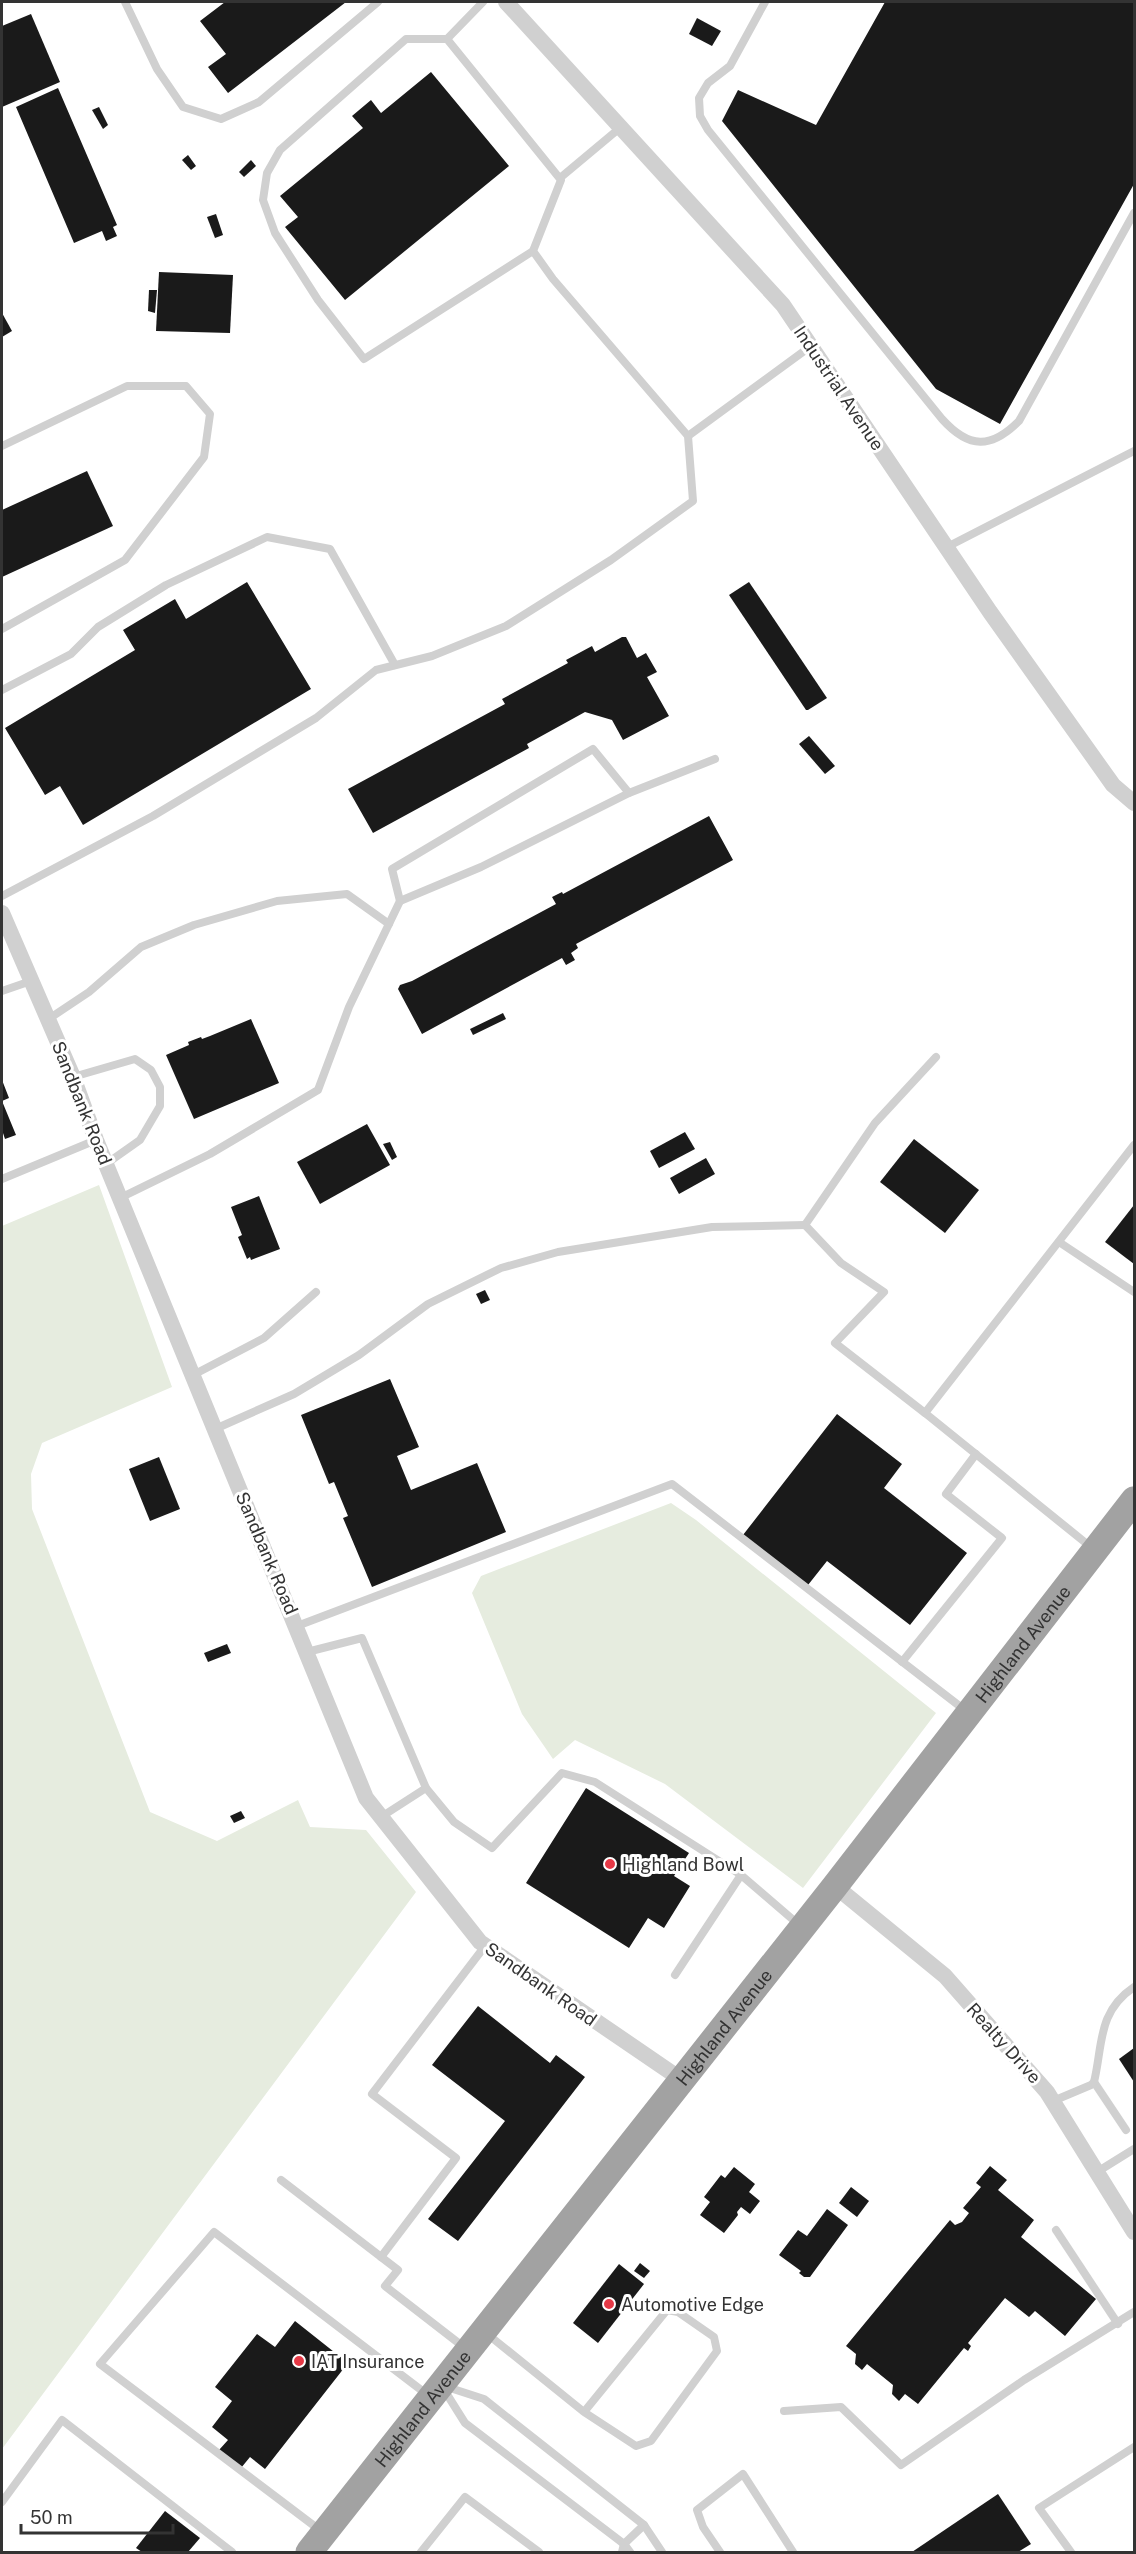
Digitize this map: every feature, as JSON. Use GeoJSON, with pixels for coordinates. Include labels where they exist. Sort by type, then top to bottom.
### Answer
{"type":"FeatureCollection","features":[{"type":"Feature","properties":{"kind":"highway","name":"Highland Avenue"},"geometry":{"type":"LineString","coordinates":[[316,2543],[835,1886],[1134,1500]]}},
{"type":"Feature","properties":{"kind":"street","name":"Industrial Avenue"},"geometry":{"type":"LineString","coordinates":[[506,2],[783,305],[947,547],[1113,784],[1134,803]]}},
{"type":"Feature","properties":{"kind":"street","name":"Sandbank Road"},"geometry":{"type":"LineString","coordinates":[[2,913],[73,1077],[96,1140],[366,1798],[485,1946],[682,2080]]}},
{"type":"Feature","properties":{"kind":"street","name":"Realty Drive"},"geometry":{"type":"LineString","coordinates":[[835,1886],[945,1976],[1053,2101],[1134,2232]]}},
{"type":"Feature","properties":{"kind":"lane"},"geometry":{"type":"LineString","coordinates":[[125,2],[157,69],[183,107],[221,119],[260,102],[378,2]]}},
{"type":"Feature","properties":{"kind":"lane"},"geometry":{"type":"LineString","coordinates":[[447,39],[561,180],[533,250],[364,359],[318,300],[275,233],[263,200],[267,173],[280,150],[405,39],[447,39],[483,2]]}},
{"type":"Feature","properties":{"kind":"lane"},"geometry":{"type":"LineString","coordinates":[[765,2],[730,66],[708,83],[699,98],[700,116],[708,130],[954,433],[970,442],[995,441],[1019,421],[1134,213]]}},
{"type":"Feature","properties":{"kind":"lane"},"geometry":{"type":"LineString","coordinates":[[560,178],[621,127]]}},
{"type":"Feature","properties":{"kind":"lane"},"geometry":{"type":"LineString","coordinates":[[2,896],[153,816],[316,718],[376,670],[432,656],[506,626],[611,560],[693,501],[688,436],[554,279],[533,250]]}},
{"type":"Feature","properties":{"kind":"lane"},"geometry":{"type":"LineString","coordinates":[[688,436],[811,346]]}},
{"type":"Feature","properties":{"kind":"lane"},"geometry":{"type":"LineString","coordinates":[[2,446],[128,386],[186,386],[210,414],[204,457],[125,560],[2,629]]}},
{"type":"Feature","properties":{"kind":"lane"},"geometry":{"type":"LineString","coordinates":[[947,547],[1134,451]]}},
{"type":"Feature","properties":{"kind":"lane"},"geometry":{"type":"LineString","coordinates":[[2,690],[71,654],[98,627],[166,585],[267,537],[330,549],[395,665]]}},
{"type":"Feature","properties":{"kind":"lane"},"geometry":{"type":"LineString","coordinates":[[120,1198],[210,1154],[318,1090],[349,1007],[400,901],[392,869],[593,749],[629,793]]}},
{"type":"Feature","properties":{"kind":"lane"},"geometry":{"type":"LineString","coordinates":[[400,901],[481,867],[629,793],[715,759]]}},
{"type":"Feature","properties":{"kind":"lane"},"geometry":{"type":"LineString","coordinates":[[47,1020],[89,992],[141,947],[194,925],[277,901],[347,894],[389,924]]}},
{"type":"Feature","properties":{"kind":"lane"},"geometry":{"type":"LineString","coordinates":[[2,991],[31,981]]}},
{"type":"Feature","properties":{"kind":"lane"},"geometry":{"type":"LineString","coordinates":[[806,1225],[875,1123],[936,1058]]}},
{"type":"Feature","properties":{"kind":"lane"},"geometry":{"type":"LineString","coordinates":[[73,1077],[135,1059],[151,1070],[160,1087],[160,1106],[140,1140],[106,1164]]}},
{"type":"Feature","properties":{"kind":"lane"},"geometry":{"type":"LineString","coordinates":[[2,1179],[96,1140]]}},
{"type":"Feature","properties":{"kind":"lane"},"geometry":{"type":"LineString","coordinates":[[926,1413],[1134,1145]]}},
{"type":"Feature","properties":{"kind":"lane"},"geometry":{"type":"LineString","coordinates":[[215,1429],[294,1394],[359,1355],[428,1304],[501,1268],[558,1252],[712,1227],[806,1225],[841,1263],[884,1292],[835,1343],[926,1413],[1095,1551]]}},
{"type":"Feature","properties":{"kind":"lane"},"geometry":{"type":"LineString","coordinates":[[1059,1242],[1134,1292]]}},
{"type":"Feature","properties":{"kind":"lane"},"geometry":{"type":"LineString","coordinates":[[193,1375],[264,1338],[316,1292]]}},
{"type":"Feature","properties":{"kind":"lane"},"geometry":{"type":"LineString","coordinates":[[902,1662],[1002,1538],[946,1494],[976,1454]]}},
{"type":"Feature","properties":{"kind":"lane"},"geometry":{"type":"LineString","coordinates":[[297,1626],[672,1484],[969,1713]]}},
{"type":"Feature","properties":{"kind":"lane"},"geometry":{"type":"LineString","coordinates":[[307,1652],[362,1638],[426,1788],[454,1822],[492,1848],[562,1773],[595,1782],[741,1875],[802,1928]]}},
{"type":"Feature","properties":{"kind":"lane"},"geometry":{"type":"LineString","coordinates":[[381,1818],[426,1788]]}},
{"type":"Feature","properties":{"kind":"lane"},"geometry":{"type":"LineString","coordinates":[[675,1975],[741,1875]]}},
{"type":"Feature","properties":{"kind":"lane"},"geometry":{"type":"LineString","coordinates":[[381,2257],[456,2158],[372,2094],[485,1946]]}},
{"type":"Feature","properties":{"kind":"lane"},"geometry":{"type":"LineString","coordinates":[[1126,2130],[1094,2082],[1100,2041],[1106,2023],[1122,1997],[1134,1987]]}},
{"type":"Feature","properties":{"kind":"lane"},"geometry":{"type":"LineString","coordinates":[[1053,2101],[1094,2082]]}},
{"type":"Feature","properties":{"kind":"lane"},"geometry":{"type":"LineString","coordinates":[[1097,2172],[1134,2149]]}},
{"type":"Feature","properties":{"kind":"lane"},"geometry":{"type":"LineString","coordinates":[[280,2180],[398,2270],[385,2286],[476,2341],[584,2412],[636,2446],[651,2441],[717,2351],[714,2337],[678,2312],[667,2310],[584,2412]]}},
{"type":"Feature","properties":{"kind":"lane"},"geometry":{"type":"LineString","coordinates":[[1056,2230],[1118,2324]]}},
{"type":"Feature","properties":{"kind":"lane"},"geometry":{"type":"LineString","coordinates":[[316,2543],[100,2364],[214,2232],[436,2391],[465,2422],[630,2553]]}},
{"type":"Feature","properties":{"kind":"lane"},"geometry":{"type":"LineString","coordinates":[[784,2411],[841,2407],[901,2465],[1024,2380],[1134,2312]]}},
{"type":"Feature","properties":{"kind":"lane"},"geometry":{"type":"LineString","coordinates":[[436,2391],[484,2399],[644,2526],[662,2553]]}},
{"type":"Feature","properties":{"kind":"lane"},"geometry":{"type":"LineString","coordinates":[[2,2502],[62,2420],[231,2552]]}},
{"type":"Feature","properties":{"kind":"lane"},"geometry":{"type":"LineString","coordinates":[[1071,2553],[1039,2508],[1134,2447]]}},
{"type":"Feature","properties":{"kind":"lane"},"geometry":{"type":"LineString","coordinates":[[720,2553],[703,2527],[697,2510],[744,2474],[793,2553]]}},
{"type":"Feature","properties":{"kind":"lane"},"geometry":{"type":"LineString","coordinates":[[421,2553],[465,2497],[539,2553]]}},
{"type":"Feature","properties":{"kind":"lane"},"geometry":{"type":"LineString","coordinates":[[623,2548],[644,2526]]}},
{"type":"Feature","properties":{"kind":"shaded area"},"geometry":{"type":"Polygon","coordinates":[[[99,1185],[172,1387],[42,1443],[31,1474],[32,1509],[150,1812],[217,1841],[298,1800],[310,1827],[366,1830],[416,1892],[2,2449],[2,1226],[99,1185]]]}},
{"type":"Feature","properties":{"kind":"shaded area"},"geometry":{"type":"Polygon","coordinates":[[[671,1503],[696,1520],[936,1713],[803,1888],[665,1784],[575,1740],[553,1759],[522,1714],[472,1593],[481,1576],[671,1503]]]}},
{"type":"Feature","properties":{"kind":"building"},"geometry":{"type":"Polygon","coordinates":[[[225,2],[346,2],[228,93],[208,67],[226,54],[200,21],[225,2]]]}},
{"type":"Feature","properties":{"kind":"building"},"geometry":{"type":"Polygon","coordinates":[[[885,2],[1134,2],[1134,184],[1000,424],[936,389],[722,121],[738,90],[816,125],[885,2]]]}},
{"type":"Feature","properties":{"kind":"building"},"geometry":{"type":"Polygon","coordinates":[[[31,14],[60,82],[2,107],[2,26],[31,14]]]}},
{"type":"Feature","properties":{"kind":"building"},"geometry":{"type":"Polygon","coordinates":[[[697,18],[721,31],[712,46],[689,34],[697,18]]]}},
{"type":"Feature","properties":{"kind":"building"},"geometry":{"type":"Polygon","coordinates":[[[431,72],[509,166],[345,300],[285,227],[298,217],[280,196],[363,128],[352,116],[371,100],[381,113],[431,72]]]}},
{"type":"Feature","properties":{"kind":"building"},"geometry":{"type":"Polygon","coordinates":[[[58,88],[117,225],[113,227],[117,236],[106,241],[102,231],[74,243],[16,107],[58,88]]]}},
{"type":"Feature","properties":{"kind":"building"},"geometry":{"type":"Polygon","coordinates":[[[99,107],[108,125],[103,129],[92,110],[99,107]]]}},
{"type":"Feature","properties":{"kind":"building"},"geometry":{"type":"Polygon","coordinates":[[[188,155],[196,166],[191,170],[182,160],[188,155]]]}},
{"type":"Feature","properties":{"kind":"building"},"geometry":{"type":"Polygon","coordinates":[[[251,160],[256,166],[244,177],[239,172],[251,160]]]}},
{"type":"Feature","properties":{"kind":"building"},"geometry":{"type":"Polygon","coordinates":[[[216,214],[223,235],[215,238],[207,217],[216,214]]]}},
{"type":"Feature","properties":{"kind":"building"},"geometry":{"type":"Polygon","coordinates":[[[159,272],[233,275],[230,333],[156,331],[159,272]]]}},
{"type":"Feature","properties":{"kind":"building"},"geometry":{"type":"Polygon","coordinates":[[[149,290],[157,290],[155,313],[148,311],[149,290]]]}},
{"type":"Feature","properties":{"kind":"building"},"geometry":{"type":"Polygon","coordinates":[[[2,313],[12,331],[2,337],[2,313]]]}},
{"type":"Feature","properties":{"kind":"building"},"geometry":{"type":"Polygon","coordinates":[[[87,471],[113,526],[2,577],[2,510],[87,471]]]}},
{"type":"Feature","properties":{"kind":"building"},"geometry":{"type":"Polygon","coordinates":[[[247,582],[311,689],[83,825],[60,786],[45,795],[5,728],[135,650],[123,630],[175,599],[186,619],[247,582]]]}},
{"type":"Feature","properties":{"kind":"building"},"geometry":{"type":"Polygon","coordinates":[[[749,582],[827,698],[808,710],[729,595],[749,582]]]}},
{"type":"Feature","properties":{"kind":"building"},"geometry":{"type":"Polygon","coordinates":[[[626,637],[637,658],[646,653],[657,672],[647,677],[669,716],[623,740],[612,720],[585,712],[527,744],[529,748],[373,833],[348,789],[505,704],[502,699],[568,663],[566,660],[592,646],[595,652],[626,637]]]}},
{"type":"Feature","properties":{"kind":"building"},"geometry":{"type":"Polygon","coordinates":[[[809,736],[835,766],[825,774],[799,744],[809,736]]]}},
{"type":"Feature","properties":{"kind":"building"},"geometry":{"type":"Polygon","coordinates":[[[709,816],[733,860],[576,944],[578,948],[571,953],[575,960],[566,965],[562,958],[422,1034],[398,989],[400,985],[412,981],[556,904],[552,897],[562,892],[563,894],[709,816]]]}},
{"type":"Feature","properties":{"kind":"building"},"geometry":{"type":"Polygon","coordinates":[[[503,1013],[506,1019],[473,1035],[470,1029],[503,1013]]]}},
{"type":"Feature","properties":{"kind":"building"},"geometry":{"type":"Polygon","coordinates":[[[251,1019],[279,1083],[194,1119],[166,1055],[189,1045],[188,1042],[201,1037],[202,1039],[251,1019]]]}},
{"type":"Feature","properties":{"kind":"building"},"geometry":{"type":"Polygon","coordinates":[[[2,1080],[9,1098],[2,1101],[2,1080]]]}},
{"type":"Feature","properties":{"kind":"building"},"geometry":{"type":"Polygon","coordinates":[[[2,1101],[16,1135],[5,1139],[2,1130],[2,1101]]]}},
{"type":"Feature","properties":{"kind":"building"},"geometry":{"type":"Polygon","coordinates":[[[367,1124],[390,1165],[320,1204],[297,1162],[367,1124]]]}},
{"type":"Feature","properties":{"kind":"building"},"geometry":{"type":"Polygon","coordinates":[[[685,1132],[695,1149],[659,1168],[650,1151],[685,1132]]]}},
{"type":"Feature","properties":{"kind":"building"},"geometry":{"type":"Polygon","coordinates":[[[914,1139],[979,1190],[945,1233],[880,1182],[914,1139]]]}},
{"type":"Feature","properties":{"kind":"building"},"geometry":{"type":"Polygon","coordinates":[[[390,1142],[397,1157],[392,1160],[383,1144],[390,1142]]]}},
{"type":"Feature","properties":{"kind":"building"},"geometry":{"type":"Polygon","coordinates":[[[706,1158],[715,1174],[679,1194],[670,1178],[706,1158]]]}},
{"type":"Feature","properties":{"kind":"building"},"geometry":{"type":"Polygon","coordinates":[[[259,1196],[280,1249],[251,1260],[250,1257],[247,1259],[238,1237],[242,1235],[231,1207],[259,1196]]]}},
{"type":"Feature","properties":{"kind":"building"},"geometry":{"type":"Polygon","coordinates":[[[1134,1205],[1134,1264],[1105,1242],[1134,1205]]]}},
{"type":"Feature","properties":{"kind":"building"},"geometry":{"type":"Polygon","coordinates":[[[485,1290],[490,1300],[481,1304],[476,1294],[485,1290]]]}},
{"type":"Feature","properties":{"kind":"building"},"geometry":{"type":"Polygon","coordinates":[[[390,1379],[419,1447],[397,1456],[411,1490],[477,1463],[506,1532],[372,1587],[343,1518],[348,1516],[334,1482],[329,1484],[301,1415],[390,1379]]]}},
{"type":"Feature","properties":{"kind":"building"},"geometry":{"type":"Polygon","coordinates":[[[837,1414],[902,1464],[884,1488],[967,1553],[910,1625],[827,1561],[808,1585],[743,1535],[837,1414]]]}},
{"type":"Feature","properties":{"kind":"building"},"geometry":{"type":"Polygon","coordinates":[[[159,1457],[180,1509],[150,1521],[129,1469],[159,1457]]]}},
{"type":"Feature","properties":{"kind":"building"},"geometry":{"type":"Polygon","coordinates":[[[227,1644],[231,1653],[208,1662],[204,1653],[227,1644]]]}},
{"type":"Feature","properties":{"kind":"building","name":"Highland Bowl"},"geometry":{"type":"Polygon","coordinates":[[[586,1788],[689,1853],[674,1876],[690,1886],[664,1928],[648,1918],[629,1948],[526,1883],[586,1788]]]}},
{"type":"Feature","properties":{"kind":"building"},"geometry":{"type":"Polygon","coordinates":[[[241,1811],[245,1818],[234,1823],[230,1816],[241,1811]]]}},
{"type":"Feature","properties":{"kind":"building"},"geometry":{"type":"Polygon","coordinates":[[[478,2006],[550,2063],[556,2055],[585,2077],[458,2241],[428,2219],[505,2121],[432,2065],[478,2006]]]}},
{"type":"Feature","properties":{"kind":"building"},"geometry":{"type":"Polygon","coordinates":[[[1134,2048],[1134,2082],[1119,2059],[1134,2048]]]}},
{"type":"Feature","properties":{"kind":"building"},"geometry":{"type":"Polygon","coordinates":[[[990,2166],[1007,2180],[998,2190],[1034,2220],[1021,2237],[1096,2299],[1065,2336],[1035,2311],[1029,2317],[1005,2298],[968,2343],[971,2346],[968,2351],[964,2348],[918,2404],[905,2394],[899,2401],[892,2394],[893,2385],[867,2364],[862,2370],[855,2364],[856,2354],[846,2346],[950,2220],[955,2225],[962,2222],[969,2213],[963,2208],[981,2187],[976,2183],[990,2166]]]}},
{"type":"Feature","properties":{"kind":"building"},"geometry":{"type":"Polygon","coordinates":[[[734,2167],[755,2184],[749,2192],[760,2201],[750,2214],[741,2207],[737,2212],[738,2215],[724,2233],[700,2215],[710,2202],[704,2197],[721,2175],[725,2178],[734,2167]]]}},
{"type":"Feature","properties":{"kind":"building"},"geometry":{"type":"Polygon","coordinates":[[[851,2187],[869,2201],[857,2217],[839,2203],[851,2187]]]}},
{"type":"Feature","properties":{"kind":"building"},"geometry":{"type":"Polygon","coordinates":[[[827,2209],[848,2225],[810,2277],[804,2277],[799,2273],[801,2271],[779,2255],[798,2230],[807,2236],[827,2209]]]}},
{"type":"Feature","properties":{"kind":"building"},"geometry":{"type":"Polygon","coordinates":[[[640,2263],[650,2271],[644,2278],[634,2271],[640,2263]]]}},
{"type":"Feature","properties":{"kind":"building","name":"Automotive Edge"},"geometry":{"type":"Polygon","coordinates":[[[619,2264],[644,2284],[598,2343],[573,2323],[619,2264]]]}},
{"type":"Feature","properties":{"kind":"building"},"geometry":{"type":"Polygon","coordinates":[[[295,2321],[348,2363],[265,2469],[250,2457],[241,2468],[219,2450],[228,2440],[212,2427],[232,2401],[215,2387],[257,2334],[275,2347],[295,2321]]]}},
{"type":"Feature","properties":{"kind":"building"},"geometry":{"type":"Polygon","coordinates":[[[998,2494],[1031,2544],[1018,2552],[912,2552],[998,2494]]]}},
{"type":"Feature","properties":{"kind":"building"},"geometry":{"type":"Polygon","coordinates":[[[165,2511],[200,2538],[188,2552],[142,2552],[136,2548],[165,2511]]]}},
{"type":"Feature","properties":{"kind":"place","name":"Highland Bowl"},"geometry":{"type":"Point","coordinates":[610,1864]}},
{"type":"Feature","properties":{"kind":"place","name":"Automotive Edge"},"geometry":{"type":"Point","coordinates":[609,2304]}},
{"type":"Feature","properties":{"kind":"place","name":"IAT Insurance"},"geometry":{"type":"Point","coordinates":[299,2361]}}]}
